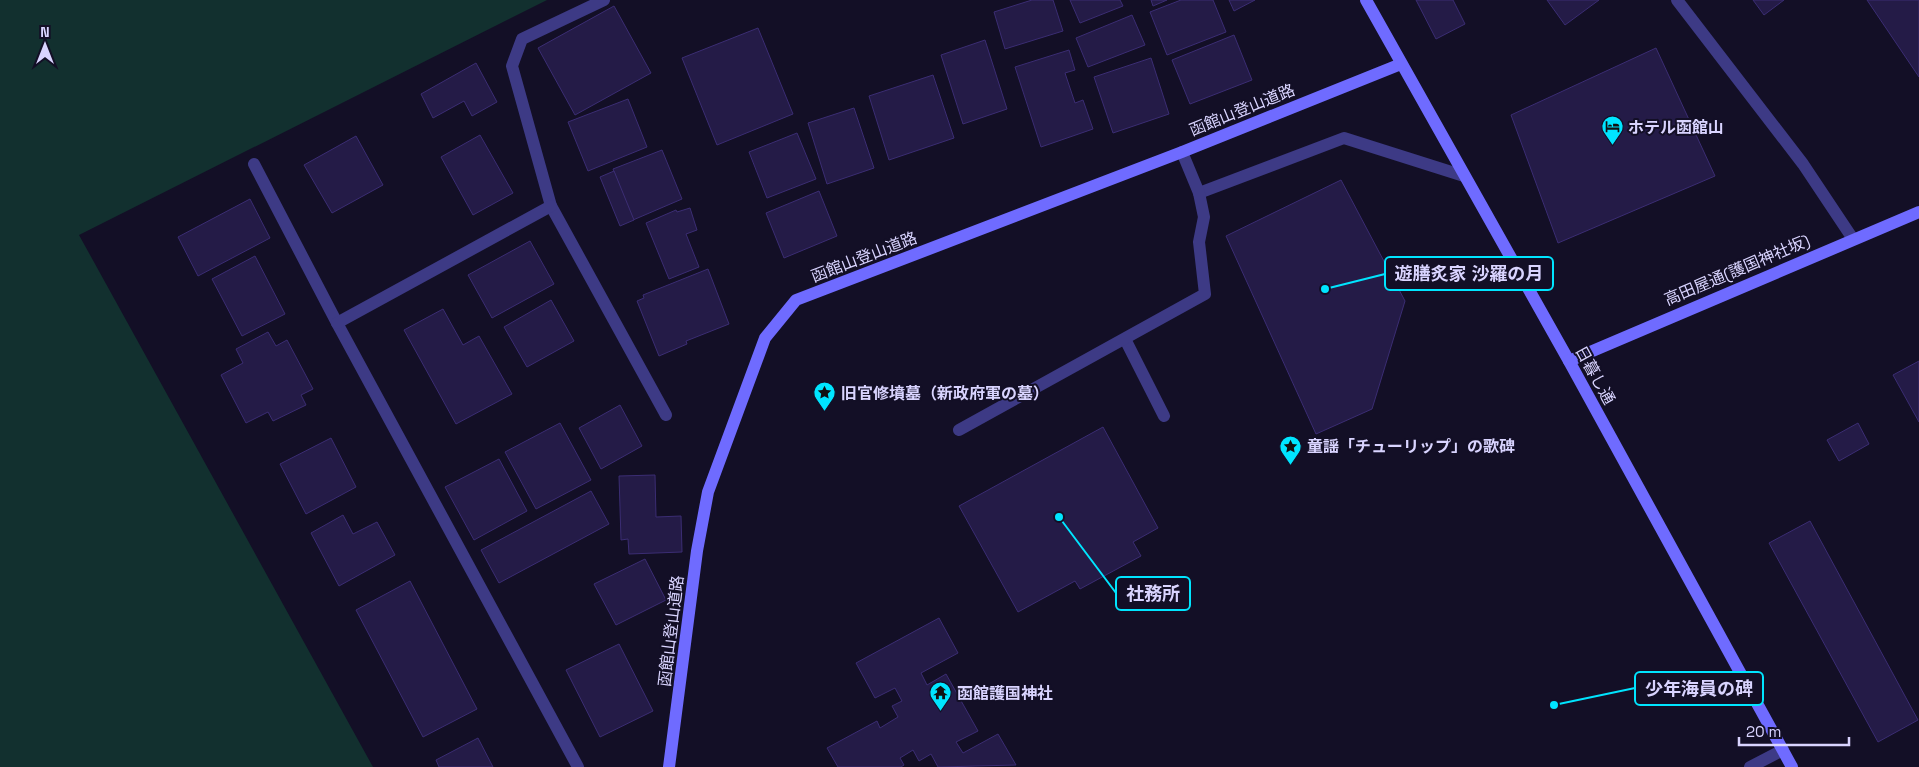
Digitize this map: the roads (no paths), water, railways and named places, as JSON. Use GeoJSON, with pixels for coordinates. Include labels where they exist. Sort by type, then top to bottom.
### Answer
{"type":"FeatureCollection","features":[{"type":"Feature","properties":{"kind":"main road","name":"日暮し通"},"geometry":{"type":"LineString","coordinates":[[1366,0],[1569,361],[1792,767]]}},
{"type":"Feature","properties":{"kind":"main road","name":"函館山登山道路"},"geometry":{"type":"LineString","coordinates":[[669,767],[697,551],[708,492],[765,338],[796,300],[1182,152],[1401,64]]}},
{"type":"Feature","properties":{"kind":"main road","name":"高田屋通(護国神社坂)"},"geometry":{"type":"LineString","coordinates":[[1569,361],[1853,238],[1919,212]]}},
{"type":"Feature","properties":{"kind":"street"},"geometry":{"type":"LineString","coordinates":[[604,0],[522,39],[512,66],[551,206],[666,414]]}},
{"type":"Feature","properties":{"kind":"street"},"geometry":{"type":"LineString","coordinates":[[1677,0],[1803,164],[1853,238]]}},
{"type":"Feature","properties":{"kind":"street"},"geometry":{"type":"LineString","coordinates":[[1199,193],[1344,138],[1464,176]]}},
{"type":"Feature","properties":{"kind":"street"},"geometry":{"type":"LineString","coordinates":[[959,430],[1205,294],[1199,242],[1204,216],[1199,193],[1182,152]]}},
{"type":"Feature","properties":{"kind":"street"},"geometry":{"type":"LineString","coordinates":[[254,164],[337,324],[578,767]]}},
{"type":"Feature","properties":{"kind":"street"},"geometry":{"type":"LineString","coordinates":[[337,324],[551,206]]}},
{"type":"Feature","properties":{"kind":"street"},"geometry":{"type":"LineString","coordinates":[[1125,339],[1164,416]]}},
{"type":"Feature","properties":{"kind":"street"},"geometry":{"type":"LineString","coordinates":[[1750,767],[1782,750]]}},
{"type":"Feature","properties":{"kind":"place","name":"ホテル函館山"},"geometry":{"type":"Point","coordinates":[1612,146]}},
{"type":"Feature","properties":{"kind":"place","name":"遊膳炙家 沙羅の月"},"geometry":{"type":"Point","coordinates":[1325,289]}},
{"type":"Feature","properties":{"kind":"place","name":"旧官修墳墓（新政府軍の墓）"},"geometry":{"type":"Point","coordinates":[825,412]}},
{"type":"Feature","properties":{"kind":"place","name":"童謡「チューリップ」の歌碑"},"geometry":{"type":"Point","coordinates":[1291,465]}},
{"type":"Feature","properties":{"kind":"place","name":"社務所"},"geometry":{"type":"Point","coordinates":[1059,517]}},
{"type":"Feature","properties":{"kind":"place","name":"少年海員の碑"},"geometry":{"type":"Point","coordinates":[1554,705]}},
{"type":"Feature","properties":{"kind":"place","name":"函館護国神社"},"geometry":{"type":"Point","coordinates":[941,712]}}]}
